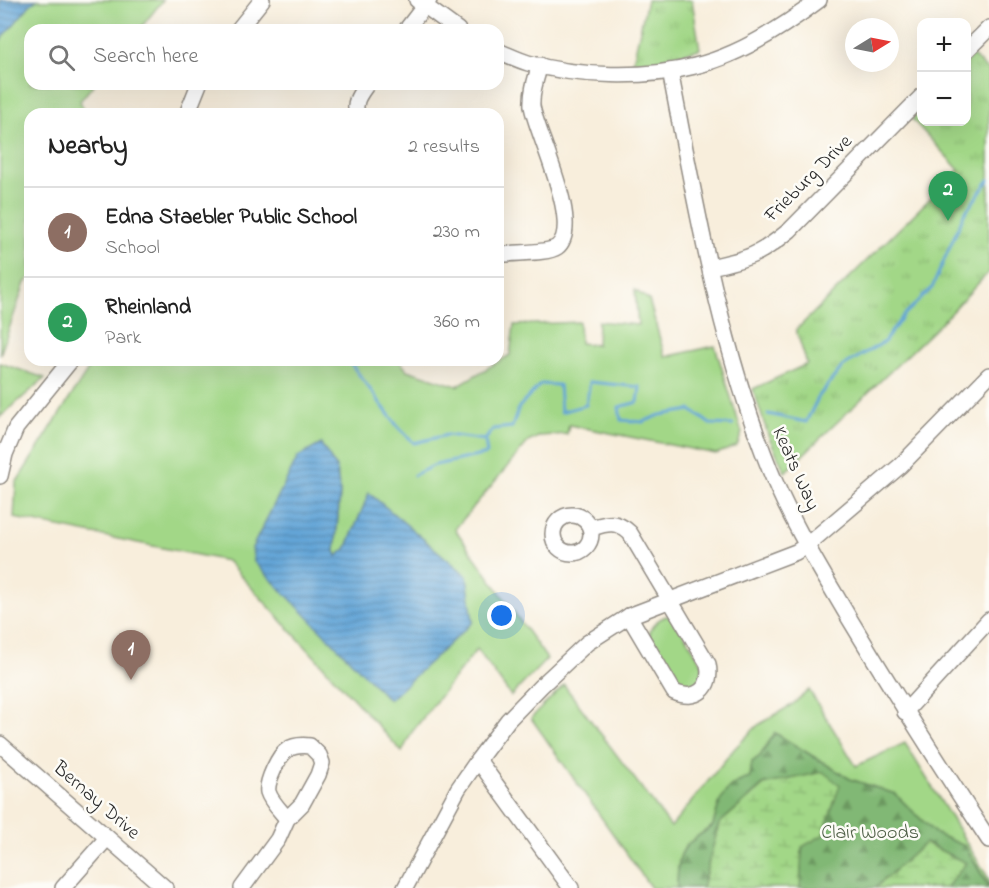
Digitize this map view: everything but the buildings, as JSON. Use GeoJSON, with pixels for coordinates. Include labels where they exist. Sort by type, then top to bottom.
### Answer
{"type":"FeatureCollection","features":[{"type":"Feature","properties":{"kind":"street"},"geometry":{"type":"LineString","coordinates":[[243,24],[262,0]]}},
{"type":"Feature","properties":{"kind":"street"},"geometry":{"type":"LineString","coordinates":[[504,53],[526,62],[582,73],[670,71],[696,66],[728,54],[784,26],[819,0]]}},
{"type":"Feature","properties":{"kind":"street"},"geometry":{"type":"LineString","coordinates":[[410,24],[423,2],[450,24]]}},
{"type":"Feature","properties":{"kind":"street"},"geometry":{"type":"LineString","coordinates":[[971,46],[989,28]]}},
{"type":"Feature","properties":{"kind":"street"},"geometry":{"type":"LineString","coordinates":[[504,254],[547,251],[558,246],[563,238],[565,221],[553,165],[532,107],[532,94],[540,65]]}},
{"type":"Feature","properties":{"kind":"street","name":"Keats Way"},"geometry":{"type":"LineString","coordinates":[[670,71],[710,267],[737,375],[771,472],[807,546],[905,712],[988,838]]}},
{"type":"Feature","properties":{"kind":"street"},"geometry":{"type":"LineString","coordinates":[[189,108],[197,90]]}},
{"type":"Feature","properties":{"kind":"street"},"geometry":{"type":"LineString","coordinates":[[356,108],[356,98],[362,90]]}},
{"type":"Feature","properties":{"kind":"street","name":"Frieburg Drive"},"geometry":{"type":"LineString","coordinates":[[710,267],[752,257],[769,248],[790,230],[917,100]]}},
{"type":"Feature","properties":{"kind":"street"},"geometry":{"type":"LineString","coordinates":[[0,476],[5,454],[16,428],[66,366]]}},
{"type":"Feature","properties":{"kind":"street"},"geometry":{"type":"LineString","coordinates":[[405,888],[458,789],[478,760],[508,720],[540,686],[587,643],[629,616],[670,602],[807,546],[900,466],[989,375]]}},
{"type":"Feature","properties":{"kind":"street"},"geometry":{"type":"LineString","coordinates":[[591,528],[608,523],[622,526],[630,533],[708,664],[710,673],[707,685],[692,695],[686,696],[674,692],[629,616]]}},
{"type":"Feature","properties":{"kind":"street"},"geometry":{"type":"LineString","coordinates":[[905,712],[989,620]]}},
{"type":"Feature","properties":{"kind":"street"},"geometry":{"type":"LineString","coordinates":[[242,888],[278,839],[287,819],[302,804],[318,775],[322,763],[310,746],[297,745],[285,750],[270,778],[268,790],[271,799],[287,819]]}},
{"type":"Feature","properties":{"kind":"street","name":"Bernay Drive"},"geometry":{"type":"LineString","coordinates":[[2,750],[165,888]]}},
{"type":"Feature","properties":{"kind":"street"},"geometry":{"type":"LineString","coordinates":[[478,760],[571,888]]}},
{"type":"Feature","properties":{"kind":"street"},"geometry":{"type":"LineString","coordinates":[[63,888],[107,838]]}},
{"type":"Feature","properties":{"kind":"green space"},"geometry":{"type":"Polygon","coordinates":[[[0,0],[163,0],[144,24],[24,24],[24,90],[89,90],[80,101],[83,108],[24,108],[24,286],[0,355],[0,0]]]}},
{"type":"Feature","properties":{"kind":"green space"},"geometry":{"type":"Polygon","coordinates":[[[647,0],[692,0],[700,49],[654,61],[633,61],[647,0]]]}},
{"type":"Feature","properties":{"kind":"green space"},"geometry":{"type":"Polygon","coordinates":[[[971,56],[989,71],[989,272],[940,324],[785,472],[768,435],[753,389],[807,364],[796,330],[959,170],[918,126],[971,126],[971,56]]]}},
{"type":"Feature","properties":{"kind":"green space"},"geometry":{"type":"Polygon","coordinates":[[[917,113],[917,124],[912,119],[917,113]]]}},
{"type":"Feature","properties":{"kind":"green space"},"geometry":{"type":"Polygon","coordinates":[[[635,290],[649,300],[665,357],[715,346],[742,433],[737,446],[716,454],[569,425],[567,434],[540,436],[528,442],[455,529],[547,659],[511,696],[477,649],[412,732],[402,752],[227,561],[14,518],[16,483],[90,366],[404,366],[407,370],[457,386],[491,366],[504,366],[504,359],[510,355],[514,325],[579,322],[580,343],[597,345],[598,321],[638,325],[635,290]],[[321,445],[298,457],[389,699],[369,494],[346,549],[337,556],[335,551],[340,493],[336,467],[321,445]]]}},
{"type":"Feature","properties":{"kind":"green space"},"geometry":{"type":"Polygon","coordinates":[[[0,363],[45,378],[0,417],[0,363]]]}},
{"type":"Feature","properties":{"kind":"green space"},"geometry":{"type":"Polygon","coordinates":[[[666,616],[674,618],[703,665],[700,679],[694,685],[687,687],[673,678],[649,637],[654,624],[666,616]]]}},
{"type":"Feature","properties":{"kind":"green space"},"geometry":{"type":"Polygon","coordinates":[[[564,685],[671,827],[734,749],[758,725],[793,704],[809,690],[856,766],[905,743],[989,879],[989,886],[965,846],[936,834],[895,794],[850,779],[775,733],[760,756],[752,762],[750,778],[733,785],[723,795],[713,826],[683,850],[680,856],[677,888],[651,888],[531,718],[564,685]]]}},
{"type":"Feature","properties":{"kind":"green space","name":"Clair Woods"},"geometry":{"type":"Polygon","coordinates":[[[775,733],[850,779],[895,794],[936,834],[965,846],[989,888],[946,888],[966,863],[925,843],[875,888],[800,888],[802,847],[823,772],[763,785],[719,824],[702,888],[677,888],[680,857],[683,850],[713,826],[723,795],[733,785],[750,778],[752,762],[760,756],[775,733]]]}},
{"type":"Feature","properties":{"kind":"green space"},"geometry":{"type":"Polygon","coordinates":[[[823,772],[840,785],[823,835],[802,847],[800,888],[702,888],[719,824],[764,785],[823,772]]]}},
{"type":"Feature","properties":{"kind":"green space"},"geometry":{"type":"Polygon","coordinates":[[[925,843],[966,863],[946,888],[875,888],[925,843]]]}},
{"type":"Feature","properties":{"kind":"water"},"geometry":{"type":"Polygon","coordinates":[[[0,0],[37,0],[30,5],[0,41],[0,0]]]}},
{"type":"Feature","properties":{"kind":"water"},"geometry":{"type":"Polygon","coordinates":[[[321,444],[336,467],[340,493],[335,551],[337,556],[346,549],[369,493],[467,576],[473,622],[389,700],[254,562],[252,548],[298,457],[321,444]]]}},
{"type":"Feature","properties":{"kind":"waterway"},"geometry":{"type":"LineString","coordinates":[[768,414],[806,422],[819,396],[843,366],[884,342],[903,316],[932,288],[964,214],[989,180]]}},
{"type":"Feature","properties":{"kind":"waterway"},"geometry":{"type":"LineString","coordinates":[[353,366],[398,427],[414,443],[447,435],[485,440]]}},
{"type":"Feature","properties":{"kind":"waterway"},"geometry":{"type":"LineString","coordinates":[[414,475],[435,465],[487,454],[485,440],[493,429],[512,427],[519,407],[541,384],[559,385],[561,412],[586,405],[590,382],[640,387],[638,402],[619,407],[621,420],[643,422],[660,415],[691,410],[710,424],[733,425]]}},
{"type":"Feature","properties":{"kind":"place","name":"Rheinland"},"geometry":{"type":"Point","coordinates":[948,221]}},
{"type":"Feature","properties":{"kind":"place","name":"Edna Staebler Public School"},"geometry":{"type":"Point","coordinates":[131,680]}}]}
